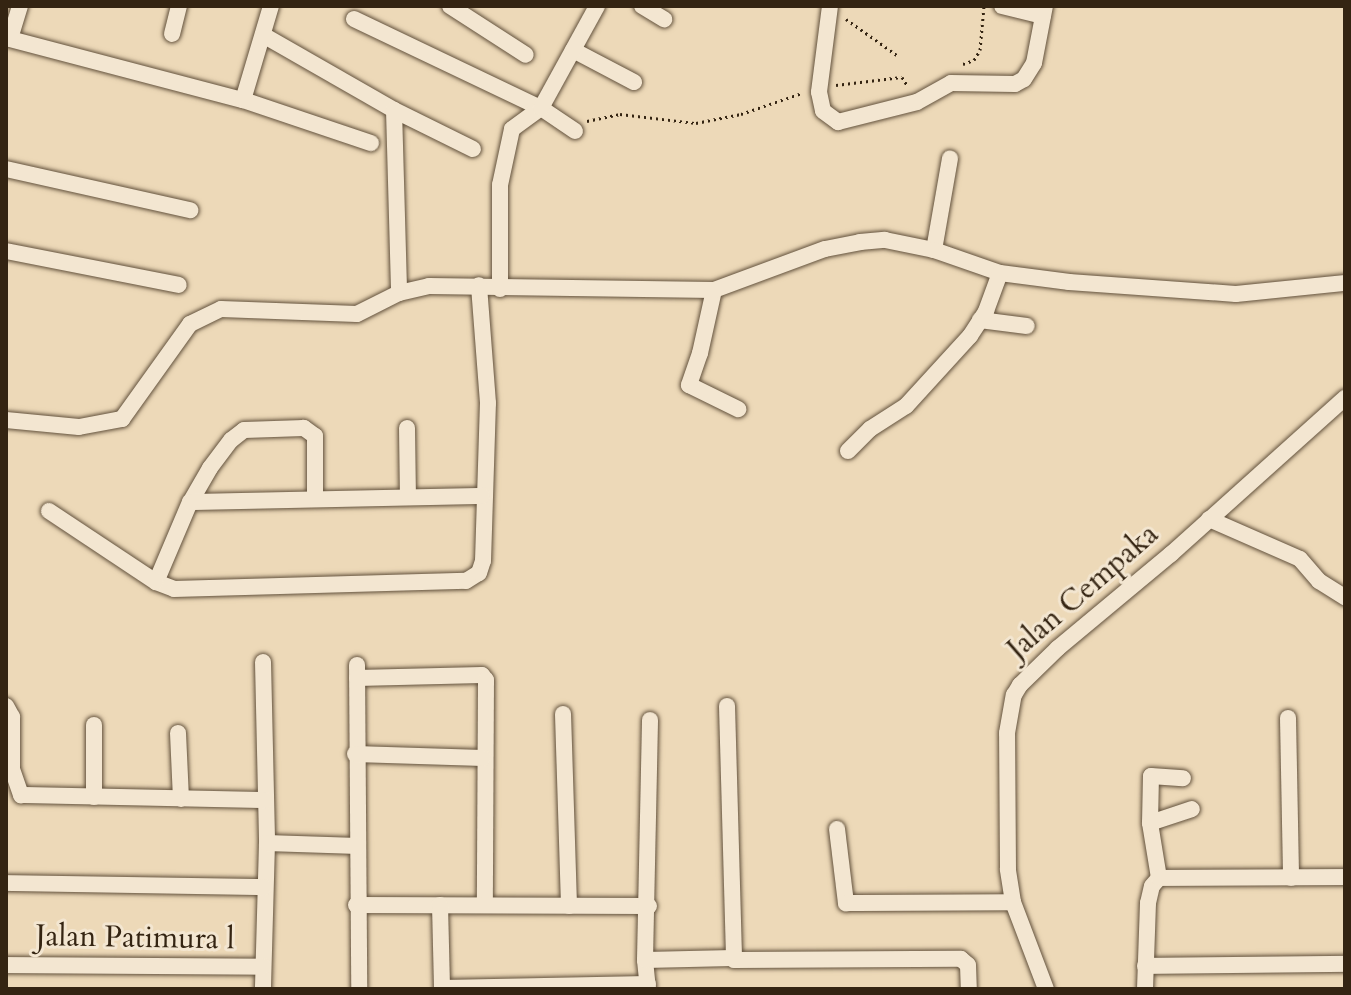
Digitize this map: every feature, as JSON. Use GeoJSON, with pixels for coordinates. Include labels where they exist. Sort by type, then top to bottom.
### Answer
{"type":"FeatureCollection","features":[{"type":"Feature","properties":{"kind":"street"},"geometry":{"type":"LineString","coordinates":[[20,6],[10,39],[243,100],[371,143]]}},
{"type":"Feature","properties":{"kind":"street"},"geometry":{"type":"LineString","coordinates":[[172,34],[179,6]]}},
{"type":"Feature","properties":{"kind":"street"},"geometry":{"type":"LineString","coordinates":[[243,100],[271,6]]}},
{"type":"Feature","properties":{"kind":"street"},"geometry":{"type":"LineString","coordinates":[[450,6],[526,55]]}},
{"type":"Feature","properties":{"kind":"street"},"geometry":{"type":"LineString","coordinates":[[500,289],[500,185],[512,129],[541,108],[597,6]]}},
{"type":"Feature","properties":{"kind":"street"},"geometry":{"type":"LineString","coordinates":[[642,6],[664,19]]}},
{"type":"Feature","properties":{"kind":"street"},"geometry":{"type":"LineString","coordinates":[[832,8],[819,92],[823,111],[838,122],[917,102],[951,83],[1015,84],[1024,79],[1034,63],[1044,11],[1002,6]]}},
{"type":"Feature","properties":{"kind":"street"},"geometry":{"type":"LineString","coordinates":[[354,19],[576,127]]}},
{"type":"Feature","properties":{"kind":"street"},"geometry":{"type":"LineString","coordinates":[[263,35],[394,110],[473,149]]}},
{"type":"Feature","properties":{"kind":"street"},"geometry":{"type":"LineString","coordinates":[[573,50],[634,82]]}},
{"type":"Feature","properties":{"kind":"street"},"geometry":{"type":"LineString","coordinates":[[394,110],[399,293]]}},
{"type":"Feature","properties":{"kind":"street"},"geometry":{"type":"LineString","coordinates":[[934,250],[950,158]]}},
{"type":"Feature","properties":{"kind":"street"},"geometry":{"type":"LineString","coordinates":[[6,169],[190,210]]}},
{"type":"Feature","properties":{"kind":"street"},"geometry":{"type":"LineString","coordinates":[[6,420],[79,427],[122,419],[181,336],[207,314],[239,309],[357,314],[399,293],[429,286],[714,290],[825,249],[885,240],[934,250],[1000,273],[1236,294],[1345,283]]}},
{"type":"Feature","properties":{"kind":"street"},"geometry":{"type":"LineString","coordinates":[[6,251],[179,285]]}},
{"type":"Feature","properties":{"kind":"street"},"geometry":{"type":"LineString","coordinates":[[848,451],[870,429],[917,394],[980,320],[1000,273]]}},
{"type":"Feature","properties":{"kind":"street"},"geometry":{"type":"LineString","coordinates":[[49,511],[156,582],[174,589],[466,581],[479,573],[483,561],[482,496],[488,403],[479,285]]}},
{"type":"Feature","properties":{"kind":"street"},"geometry":{"type":"LineString","coordinates":[[714,290],[700,353],[689,385],[738,409]]}},
{"type":"Feature","properties":{"kind":"street"},"geometry":{"type":"LineString","coordinates":[[980,320],[1027,326]]}},
{"type":"Feature","properties":{"kind":"street","name":"Jalan Cempaka"},"geometry":{"type":"LineString","coordinates":[[1046,989],[1013,902],[1008,869],[1007,733],[1020,685],[1345,398]]}},
{"type":"Feature","properties":{"kind":"street"},"geometry":{"type":"LineString","coordinates":[[156,582],[190,502],[210,468],[244,430],[304,428],[318,441],[315,499]]}},
{"type":"Feature","properties":{"kind":"street"},"geometry":{"type":"LineString","coordinates":[[407,428],[408,497]]}},
{"type":"Feature","properties":{"kind":"street"},"geometry":{"type":"LineString","coordinates":[[190,502],[482,496]]}},
{"type":"Feature","properties":{"kind":"street"},"geometry":{"type":"LineString","coordinates":[[1209,519],[1300,559],[1319,581],[1345,597]]}},
{"type":"Feature","properties":{"kind":"street"},"geometry":{"type":"LineString","coordinates":[[263,662],[267,843],[263,989]]}},
{"type":"Feature","properties":{"kind":"street"},"geometry":{"type":"LineString","coordinates":[[359,989],[355,754],[357,672],[485,677],[485,905]]}},
{"type":"Feature","properties":{"kind":"street"},"geometry":{"type":"LineString","coordinates":[[6,706],[12,717],[12,769],[19,794],[265,800]]}},
{"type":"Feature","properties":{"kind":"street"},"geometry":{"type":"LineString","coordinates":[[727,706],[733,958]]}},
{"type":"Feature","properties":{"kind":"street"},"geometry":{"type":"LineString","coordinates":[[563,714],[569,906]]}},
{"type":"Feature","properties":{"kind":"street"},"geometry":{"type":"LineString","coordinates":[[1288,718],[1291,878]]}},
{"type":"Feature","properties":{"kind":"street"},"geometry":{"type":"LineString","coordinates":[[440,905],[442,989],[648,987],[645,960],[649,906],[650,720]]}},
{"type":"Feature","properties":{"kind":"street"},"geometry":{"type":"LineString","coordinates":[[94,725],[94,797]]}},
{"type":"Feature","properties":{"kind":"street"},"geometry":{"type":"LineString","coordinates":[[178,733],[181,799]]}},
{"type":"Feature","properties":{"kind":"street"},"geometry":{"type":"LineString","coordinates":[[355,754],[483,758]]}},
{"type":"Feature","properties":{"kind":"street"},"geometry":{"type":"LineString","coordinates":[[1159,878],[1150,823],[1151,776],[1183,778]]}},
{"type":"Feature","properties":{"kind":"street"},"geometry":{"type":"LineString","coordinates":[[1150,823],[1192,809]]}},
{"type":"Feature","properties":{"kind":"street"},"geometry":{"type":"LineString","coordinates":[[837,829],[846,903],[1013,902]]}},
{"type":"Feature","properties":{"kind":"street"},"geometry":{"type":"LineString","coordinates":[[267,843],[358,846]]}},
{"type":"Feature","properties":{"kind":"street"},"geometry":{"type":"LineString","coordinates":[[1145,989],[1148,903],[1152,886],[1159,878],[1345,877]]}},
{"type":"Feature","properties":{"kind":"street"},"geometry":{"type":"LineString","coordinates":[[6,883],[264,887]]}},
{"type":"Feature","properties":{"kind":"street"},"geometry":{"type":"LineString","coordinates":[[356,905],[649,906]]}},
{"type":"Feature","properties":{"kind":"street"},"geometry":{"type":"LineString","coordinates":[[645,960],[961,959],[968,965],[969,989]]}},
{"type":"Feature","properties":{"kind":"street"},"geometry":{"type":"LineString","coordinates":[[1145,966],[1345,964]]}},
{"type":"Feature","properties":{"kind":"street","name":"Jalan Patimura l"},"geometry":{"type":"LineString","coordinates":[[6,965],[263,967]]}},
{"type":"Feature","properties":{"kind":"path"},"geometry":{"type":"LineString","coordinates":[[959,64],[974,60],[980,50],[984,6]]}},
{"type":"Feature","properties":{"kind":"path"},"geometry":{"type":"LineString","coordinates":[[832,8],[898,56]]}},
{"type":"Feature","properties":{"kind":"path"},"geometry":{"type":"LineString","coordinates":[[576,127],[620,114],[696,123],[741,114],[846,82],[902,77],[917,102]]}}]}
